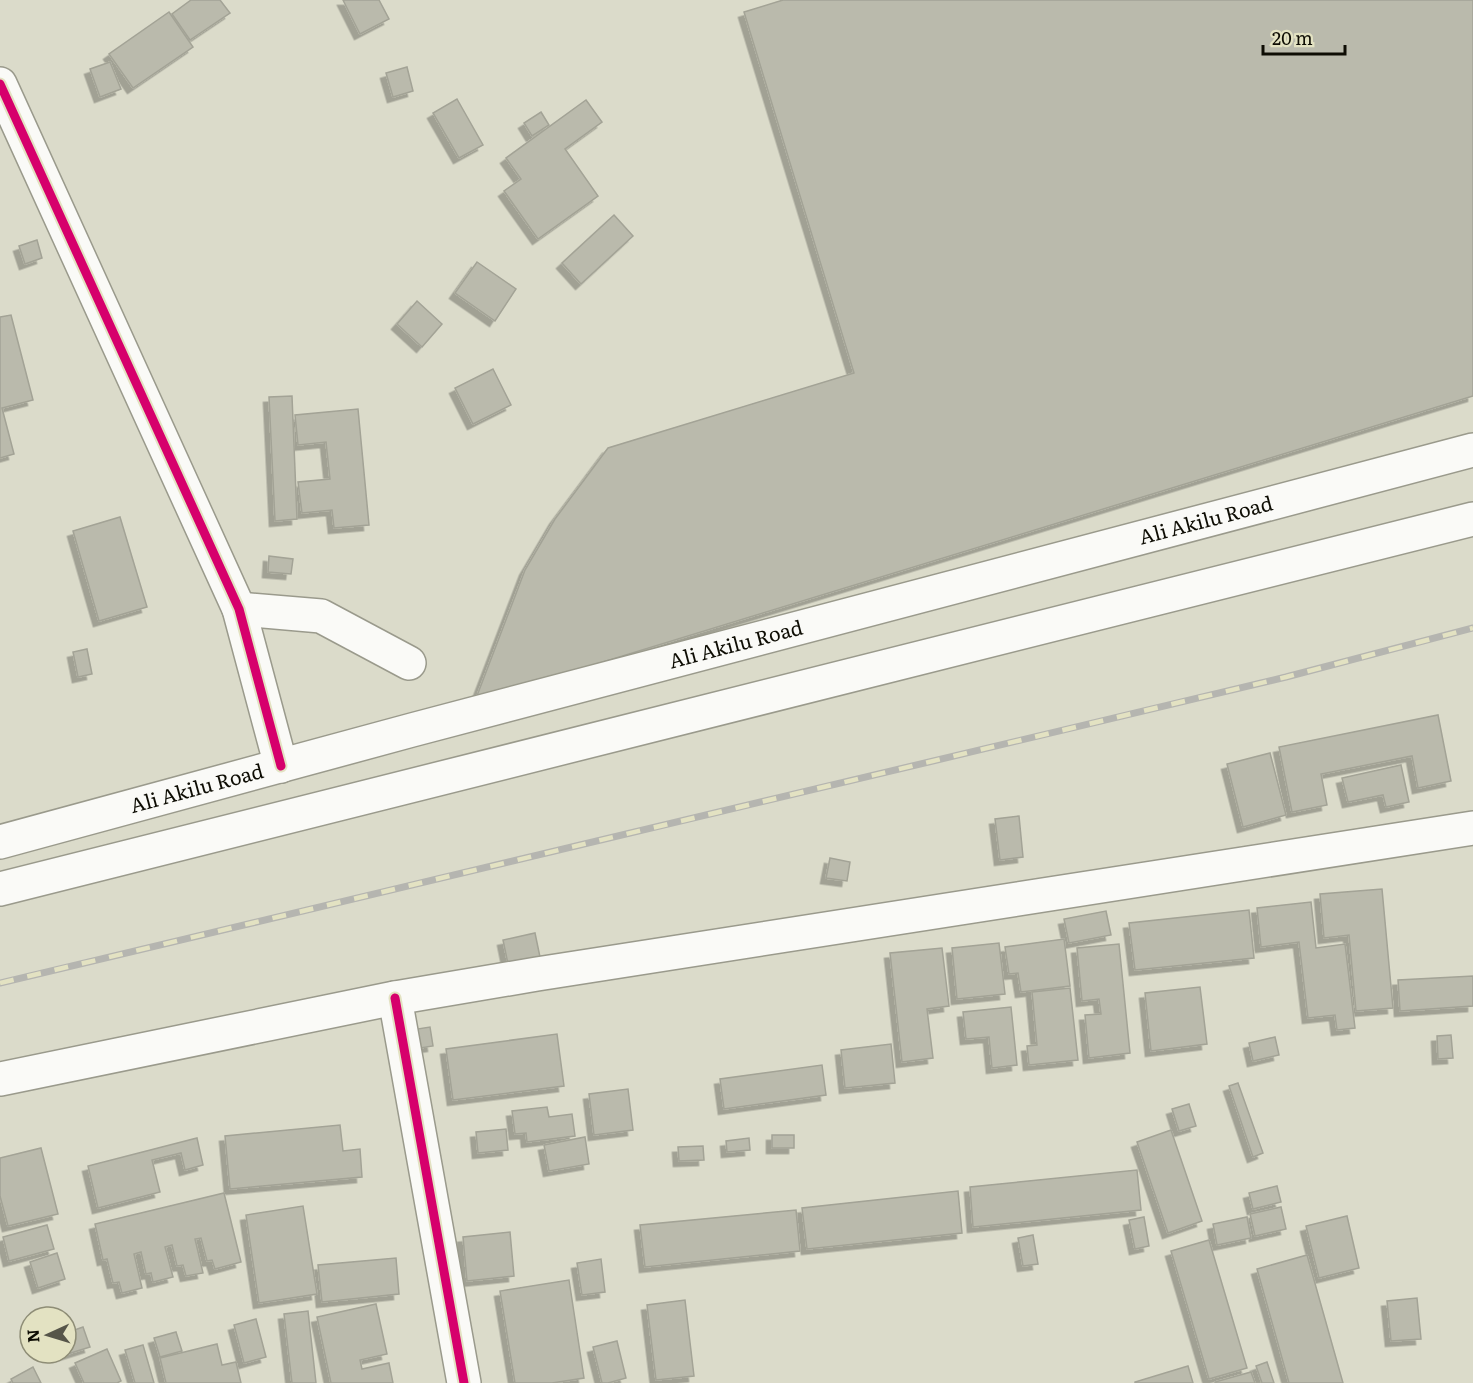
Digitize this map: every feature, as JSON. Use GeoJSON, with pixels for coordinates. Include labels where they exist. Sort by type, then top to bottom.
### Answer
{"type":"FeatureCollection","features":[{"type":"Feature","properties":{"kind":"main road"},"geometry":{"type":"LineString","coordinates":[[0,84],[239,609],[281,766]]}},
{"type":"Feature","properties":{"kind":"main road","name":"Ali Akilu Road"},"geometry":{"type":"LineString","coordinates":[[0,842],[1473,450]]}},
{"type":"Feature","properties":{"kind":"main road"},"geometry":{"type":"LineString","coordinates":[[0,889],[1473,519]]}},
{"type":"Feature","properties":{"kind":"main road"},"geometry":{"type":"LineString","coordinates":[[239,609],[321,616],[409,663]]}},
{"type":"Feature","properties":{"kind":"main road"},"geometry":{"type":"LineString","coordinates":[[0,1079],[395,998],[1473,828]]}},
{"type":"Feature","properties":{"kind":"main road"},"geometry":{"type":"LineString","coordinates":[[395,998],[464,1383]]}},
{"type":"Feature","properties":{"kind":"building"},"geometry":{"type":"Polygon","coordinates":[[[191,0],[220,0],[230,13],[190,40],[172,14],[191,0]]]}},
{"type":"Feature","properties":{"kind":"building"},"geometry":{"type":"Polygon","coordinates":[[[343,0],[379,0],[389,19],[360,34],[343,0]]]}},
{"type":"Feature","properties":{"kind":"building"},"geometry":{"type":"Polygon","coordinates":[[[783,0],[1473,0],[1473,396],[475,701],[525,570],[555,519],[608,448],[854,373],[744,12],[783,0]]]}},
{"type":"Feature","properties":{"kind":"building"},"geometry":{"type":"Polygon","coordinates":[[[169,12],[193,47],[133,88],[109,54],[169,12]]]}},
{"type":"Feature","properties":{"kind":"building"},"geometry":{"type":"Polygon","coordinates":[[[110,62],[121,89],[100,97],[90,69],[110,62]]]}},
{"type":"Feature","properties":{"kind":"building"},"geometry":{"type":"Polygon","coordinates":[[[407,67],[413,91],[393,97],[386,73],[407,67]]]}},
{"type":"Feature","properties":{"kind":"building"},"geometry":{"type":"Polygon","coordinates":[[[457,99],[483,145],[459,158],[433,113],[457,99]]]}},
{"type":"Feature","properties":{"kind":"building"},"geometry":{"type":"Polygon","coordinates":[[[586,100],[602,122],[565,149],[598,196],[538,239],[504,191],[521,179],[506,158],[586,100]]]}},
{"type":"Feature","properties":{"kind":"building"},"geometry":{"type":"Polygon","coordinates":[[[541,112],[549,125],[532,136],[524,123],[541,112]]]}},
{"type":"Feature","properties":{"kind":"building"},"geometry":{"type":"Polygon","coordinates":[[[614,215],[633,236],[581,284],[562,263],[614,215]]]}},
{"type":"Feature","properties":{"kind":"building"},"geometry":{"type":"Polygon","coordinates":[[[37,240],[42,258],[25,264],[19,246],[37,240]]]}},
{"type":"Feature","properties":{"kind":"building"},"geometry":{"type":"Polygon","coordinates":[[[477,262],[516,289],[495,321],[455,293],[477,262]]]}},
{"type":"Feature","properties":{"kind":"building"},"geometry":{"type":"Polygon","coordinates":[[[417,301],[442,324],[422,347],[397,324],[417,301]]]}},
{"type":"Feature","properties":{"kind":"building"},"geometry":{"type":"Polygon","coordinates":[[[11,315],[33,400],[2,408],[14,454],[0,458],[0,317],[11,315]]]}},
{"type":"Feature","properties":{"kind":"building"},"geometry":{"type":"Polygon","coordinates":[[[493,369],[511,405],[473,424],[455,388],[493,369]]]}},
{"type":"Feature","properties":{"kind":"building"},"geometry":{"type":"Polygon","coordinates":[[[292,396],[297,519],[275,521],[269,397],[292,396]]]}},
{"type":"Feature","properties":{"kind":"building"},"geometry":{"type":"Polygon","coordinates":[[[358,409],[369,525],[334,528],[332,510],[302,513],[298,482],[330,479],[326,442],[298,445],[295,415],[358,409]]]}},
{"type":"Feature","properties":{"kind":"building"},"geometry":{"type":"Polygon","coordinates":[[[120,517],[147,607],[99,621],[73,531],[120,517]]]}},
{"type":"Feature","properties":{"kind":"building"},"geometry":{"type":"Polygon","coordinates":[[[269,556],[293,559],[291,574],[268,572],[269,556]]]}},
{"type":"Feature","properties":{"kind":"building"},"geometry":{"type":"Polygon","coordinates":[[[87,649],[92,674],[78,677],[73,652],[87,649]]]}},
{"type":"Feature","properties":{"kind":"building"},"geometry":{"type":"Polygon","coordinates":[[[1438,715],[1451,781],[1418,788],[1412,756],[1321,774],[1327,805],[1292,812],[1279,747],[1438,715]]]}},
{"type":"Feature","properties":{"kind":"building"},"geometry":{"type":"Polygon","coordinates":[[[1270,753],[1286,815],[1243,827],[1227,764],[1270,753]]]}},
{"type":"Feature","properties":{"kind":"building"},"geometry":{"type":"Polygon","coordinates":[[[1401,765],[1409,802],[1386,807],[1383,795],[1348,802],[1342,778],[1401,765]]]}},
{"type":"Feature","properties":{"kind":"building"},"geometry":{"type":"Polygon","coordinates":[[[1019,816],[1023,857],[1000,860],[995,819],[1019,816]]]}},
{"type":"Feature","properties":{"kind":"building"},"geometry":{"type":"Polygon","coordinates":[[[830,858],[850,862],[847,881],[826,878],[830,858]]]}},
{"type":"Feature","properties":{"kind":"building"},"geometry":{"type":"Polygon","coordinates":[[[1382,889],[1393,1008],[1356,1011],[1349,935],[1324,938],[1320,894],[1382,889]]]}},
{"type":"Feature","properties":{"kind":"building"},"geometry":{"type":"Polygon","coordinates":[[[1311,902],[1316,948],[1345,944],[1355,1028],[1337,1030],[1335,1015],[1308,1018],[1299,942],[1261,947],[1257,908],[1311,902]]]}},
{"type":"Feature","properties":{"kind":"building"},"geometry":{"type":"Polygon","coordinates":[[[1249,910],[1254,958],[1135,970],[1129,923],[1249,910]]]}},
{"type":"Feature","properties":{"kind":"building"},"geometry":{"type":"Polygon","coordinates":[[[1106,911],[1111,935],[1069,943],[1064,919],[1106,911]]]}},
{"type":"Feature","properties":{"kind":"building"},"geometry":{"type":"Polygon","coordinates":[[[535,933],[540,957],[508,964],[503,940],[535,933]]]}},
{"type":"Feature","properties":{"kind":"building"},"geometry":{"type":"Polygon","coordinates":[[[1064,939],[1070,986],[1021,992],[1018,973],[1009,974],[1005,947],[1064,939]]]}},
{"type":"Feature","properties":{"kind":"building"},"geometry":{"type":"Polygon","coordinates":[[[999,943],[1005,994],[957,999],[952,948],[999,943]]]}},
{"type":"Feature","properties":{"kind":"building"},"geometry":{"type":"Polygon","coordinates":[[[1119,944],[1130,1053],[1089,1058],[1085,1015],[1101,1014],[1099,999],[1082,1001],[1077,948],[1119,944]]]}},
{"type":"Feature","properties":{"kind":"building"},"geometry":{"type":"Polygon","coordinates":[[[942,948],[949,1006],[927,1009],[933,1058],[902,1062],[890,953],[942,948]]]}},
{"type":"Feature","properties":{"kind":"building"},"geometry":{"type":"Polygon","coordinates":[[[1473,976],[1473,1006],[1400,1011],[1398,980],[1473,976]]]}},
{"type":"Feature","properties":{"kind":"building"},"geometry":{"type":"Polygon","coordinates":[[[1200,987],[1207,1044],[1151,1051],[1145,993],[1200,987]]]}},
{"type":"Feature","properties":{"kind":"building"},"geometry":{"type":"Polygon","coordinates":[[[1070,988],[1078,1060],[1029,1065],[1027,1046],[1037,1045],[1032,992],[1070,988]]]}},
{"type":"Feature","properties":{"kind":"building"},"geometry":{"type":"Polygon","coordinates":[[[1011,1007],[1017,1065],[992,1068],[989,1037],[966,1039],[963,1012],[1011,1007]]]}},
{"type":"Feature","properties":{"kind":"building"},"geometry":{"type":"Polygon","coordinates":[[[430,1027],[433,1046],[414,1049],[411,1030],[430,1027]]]}},
{"type":"Feature","properties":{"kind":"building"},"geometry":{"type":"Polygon","coordinates":[[[557,1034],[564,1086],[453,1100],[446,1049],[557,1034]]]}},
{"type":"Feature","properties":{"kind":"building"},"geometry":{"type":"Polygon","coordinates":[[[1451,1035],[1453,1058],[1438,1059],[1437,1036],[1451,1035]]]}},
{"type":"Feature","properties":{"kind":"building"},"geometry":{"type":"Polygon","coordinates":[[[1275,1037],[1279,1055],[1253,1061],[1249,1043],[1275,1037]]]}},
{"type":"Feature","properties":{"kind":"building"},"geometry":{"type":"Polygon","coordinates":[[[891,1044],[895,1083],[845,1088],[841,1050],[891,1044]]]}},
{"type":"Feature","properties":{"kind":"building"},"geometry":{"type":"Polygon","coordinates":[[[822,1065],[826,1095],[724,1109],[720,1079],[822,1065]]]}},
{"type":"Feature","properties":{"kind":"building"},"geometry":{"type":"Polygon","coordinates":[[[1238,1083],[1263,1153],[1253,1157],[1229,1086],[1238,1083]]]}},
{"type":"Feature","properties":{"kind":"building"},"geometry":{"type":"Polygon","coordinates":[[[628,1089],[633,1130],[594,1135],[589,1094],[628,1089]]]}},
{"type":"Feature","properties":{"kind":"building"},"geometry":{"type":"Polygon","coordinates":[[[1189,1104],[1196,1126],[1179,1131],[1172,1109],[1189,1104]]]}},
{"type":"Feature","properties":{"kind":"building"},"geometry":{"type":"Polygon","coordinates":[[[547,1107],[549,1117],[572,1114],[575,1136],[527,1142],[526,1133],[515,1134],[512,1111],[547,1107]]]}},
{"type":"Feature","properties":{"kind":"building"},"geometry":{"type":"Polygon","coordinates":[[[340,1125],[343,1151],[360,1149],[362,1177],[230,1189],[225,1136],[340,1125]]]}},
{"type":"Feature","properties":{"kind":"building"},"geometry":{"type":"Polygon","coordinates":[[[506,1129],[508,1150],[478,1153],[476,1132],[506,1129]]]}},
{"type":"Feature","properties":{"kind":"building"},"geometry":{"type":"Polygon","coordinates":[[[1171,1130],[1202,1221],[1168,1233],[1137,1142],[1171,1130]]]}},
{"type":"Feature","properties":{"kind":"building"},"geometry":{"type":"Polygon","coordinates":[[[772,1135],[794,1135],[794,1148],[772,1148],[772,1135]]]}},
{"type":"Feature","properties":{"kind":"building"},"geometry":{"type":"Polygon","coordinates":[[[585,1137],[589,1164],[549,1171],[544,1145],[585,1137]]]}},
{"type":"Feature","properties":{"kind":"building"},"geometry":{"type":"Polygon","coordinates":[[[197,1138],[203,1165],[185,1170],[181,1153],[152,1160],[160,1192],[98,1208],[88,1166],[197,1138]]]}},
{"type":"Feature","properties":{"kind":"building"},"geometry":{"type":"Polygon","coordinates":[[[749,1138],[750,1150],[727,1152],[726,1141],[749,1138]]]}},
{"type":"Feature","properties":{"kind":"building"},"geometry":{"type":"Polygon","coordinates":[[[703,1146],[704,1160],[679,1161],[678,1147],[703,1146]]]}},
{"type":"Feature","properties":{"kind":"building"},"geometry":{"type":"Polygon","coordinates":[[[41,1148],[58,1214],[8,1226],[0,1196],[0,1158],[41,1148]]]}},
{"type":"Feature","properties":{"kind":"building"},"geometry":{"type":"Polygon","coordinates":[[[1137,1170],[1141,1210],[973,1227],[970,1187],[1137,1170]]]}},
{"type":"Feature","properties":{"kind":"building"},"geometry":{"type":"Polygon","coordinates":[[[1277,1186],[1281,1202],[1253,1209],[1249,1193],[1277,1186]]]}},
{"type":"Feature","properties":{"kind":"building"},"geometry":{"type":"Polygon","coordinates":[[[958,1191],[962,1233],[807,1249],[802,1208],[958,1191]]]}},
{"type":"Feature","properties":{"kind":"building"},"geometry":{"type":"Polygon","coordinates":[[[224,1193],[241,1262],[215,1269],[212,1260],[207,1261],[201,1238],[195,1239],[203,1273],[186,1276],[183,1265],[177,1266],[172,1245],[165,1247],[173,1277],[153,1282],[151,1273],[146,1274],[141,1252],[134,1254],[142,1288],[122,1293],[119,1282],[113,1283],[107,1259],[103,1260],[95,1224],[224,1193]]]}},
{"type":"Feature","properties":{"kind":"building"},"geometry":{"type":"Polygon","coordinates":[[[303,1206],[317,1294],[259,1303],[246,1215],[303,1206]]]}},
{"type":"Feature","properties":{"kind":"building"},"geometry":{"type":"Polygon","coordinates":[[[1281,1207],[1286,1229],[1255,1236],[1250,1214],[1281,1207]]]}},
{"type":"Feature","properties":{"kind":"building"},"geometry":{"type":"Polygon","coordinates":[[[796,1210],[800,1251],[645,1267],[640,1225],[796,1210]]]}},
{"type":"Feature","properties":{"kind":"building"},"geometry":{"type":"Polygon","coordinates":[[[1347,1216],[1359,1268],[1319,1278],[1306,1226],[1347,1216]]]}},
{"type":"Feature","properties":{"kind":"building"},"geometry":{"type":"Polygon","coordinates":[[[1144,1217],[1149,1246],[1135,1249],[1129,1220],[1144,1217]]]}},
{"type":"Feature","properties":{"kind":"building"},"geometry":{"type":"Polygon","coordinates":[[[1247,1217],[1251,1238],[1217,1245],[1213,1224],[1247,1217]]]}},
{"type":"Feature","properties":{"kind":"building"},"geometry":{"type":"Polygon","coordinates":[[[47,1225],[54,1249],[9,1261],[3,1237],[47,1225]]]}},
{"type":"Feature","properties":{"kind":"building"},"geometry":{"type":"Polygon","coordinates":[[[510,1232],[514,1276],[467,1281],[463,1237],[510,1232]]]}},
{"type":"Feature","properties":{"kind":"building"},"geometry":{"type":"Polygon","coordinates":[[[1033,1235],[1038,1264],[1023,1266],[1018,1238],[1033,1235]]]}},
{"type":"Feature","properties":{"kind":"building"},"geometry":{"type":"Polygon","coordinates":[[[1209,1240],[1247,1368],[1209,1379],[1171,1251],[1209,1240]]]}},
{"type":"Feature","properties":{"kind":"building"},"geometry":{"type":"Polygon","coordinates":[[[57,1253],[65,1279],[38,1288],[30,1262],[57,1253]]]}},
{"type":"Feature","properties":{"kind":"building"},"geometry":{"type":"Polygon","coordinates":[[[1307,1255],[1343,1383],[1289,1383],[1257,1269],[1307,1255]]]}},
{"type":"Feature","properties":{"kind":"building"},"geometry":{"type":"Polygon","coordinates":[[[396,1258],[399,1294],[322,1302],[318,1265],[396,1258]]]}},
{"type":"Feature","properties":{"kind":"building"},"geometry":{"type":"Polygon","coordinates":[[[601,1259],[605,1292],[582,1295],[577,1263],[601,1259]]]}},
{"type":"Feature","properties":{"kind":"building"},"geometry":{"type":"Polygon","coordinates":[[[569,1280],[584,1378],[552,1383],[515,1383],[500,1291],[569,1280]]]}},
{"type":"Feature","properties":{"kind":"building"},"geometry":{"type":"Polygon","coordinates":[[[1417,1298],[1421,1339],[1391,1341],[1387,1301],[1417,1298]]]}},
{"type":"Feature","properties":{"kind":"building"},"geometry":{"type":"Polygon","coordinates":[[[685,1300],[694,1376],[656,1380],[647,1305],[685,1300]]]}},
{"type":"Feature","properties":{"kind":"building"},"geometry":{"type":"Polygon","coordinates":[[[376,1304],[387,1354],[360,1360],[362,1369],[389,1363],[393,1383],[331,1383],[317,1317],[376,1304]]]}},
{"type":"Feature","properties":{"kind":"building"},"geometry":{"type":"Polygon","coordinates":[[[308,1311],[316,1383],[292,1383],[284,1314],[308,1311]]]}},
{"type":"Feature","properties":{"kind":"building"},"geometry":{"type":"Polygon","coordinates":[[[256,1319],[266,1357],[244,1363],[234,1325],[256,1319]]]}},
{"type":"Feature","properties":{"kind":"building"},"geometry":{"type":"Polygon","coordinates":[[[83,1327],[90,1347],[78,1351],[78,1329],[83,1327]]]}},
{"type":"Feature","properties":{"kind":"building"},"geometry":{"type":"Polygon","coordinates":[[[176,1332],[182,1351],[160,1357],[154,1338],[176,1332]]]}},
{"type":"Feature","properties":{"kind":"building"},"geometry":{"type":"Polygon","coordinates":[[[617,1341],[626,1378],[602,1383],[593,1347],[617,1341]]]}},
{"type":"Feature","properties":{"kind":"building"},"geometry":{"type":"Polygon","coordinates":[[[217,1344],[222,1365],[236,1362],[241,1383],[166,1383],[160,1358],[217,1344]]]}},
{"type":"Feature","properties":{"kind":"building"},"geometry":{"type":"Polygon","coordinates":[[[143,1345],[154,1383],[135,1383],[125,1350],[143,1345]]]}},
{"type":"Feature","properties":{"kind":"building"},"geometry":{"type":"Polygon","coordinates":[[[107,1349],[121,1381],[84,1383],[76,1365],[78,1362],[107,1349]]]}},
{"type":"Feature","properties":{"kind":"building"},"geometry":{"type":"Polygon","coordinates":[[[1267,1362],[1274,1383],[1262,1383],[1256,1366],[1267,1362]]]}},
{"type":"Feature","properties":{"kind":"building"},"geometry":{"type":"Polygon","coordinates":[[[1188,1366],[1193,1383],[1135,1383],[1135,1382],[1188,1366]]]}},
{"type":"Feature","properties":{"kind":"building"},"geometry":{"type":"Polygon","coordinates":[[[33,1367],[41,1383],[13,1383],[11,1379],[33,1367]]]}},
{"type":"Feature","properties":{"kind":"building"},"geometry":{"type":"Polygon","coordinates":[[[1251,1372],[1255,1383],[1215,1383],[1215,1382],[1251,1372]]]}},
{"type":"Feature","properties":{"kind":"railway"},"geometry":{"type":"LineString","coordinates":[[0,983],[1286,677],[1473,628]]}},
{"type":"Feature","properties":{"kind":"cycle path"},"geometry":{"type":"LineString","coordinates":[[0,84],[239,609],[281,766]]}},
{"type":"Feature","properties":{"kind":"cycle path"},"geometry":{"type":"LineString","coordinates":[[395,998],[464,1383]]}}]}
